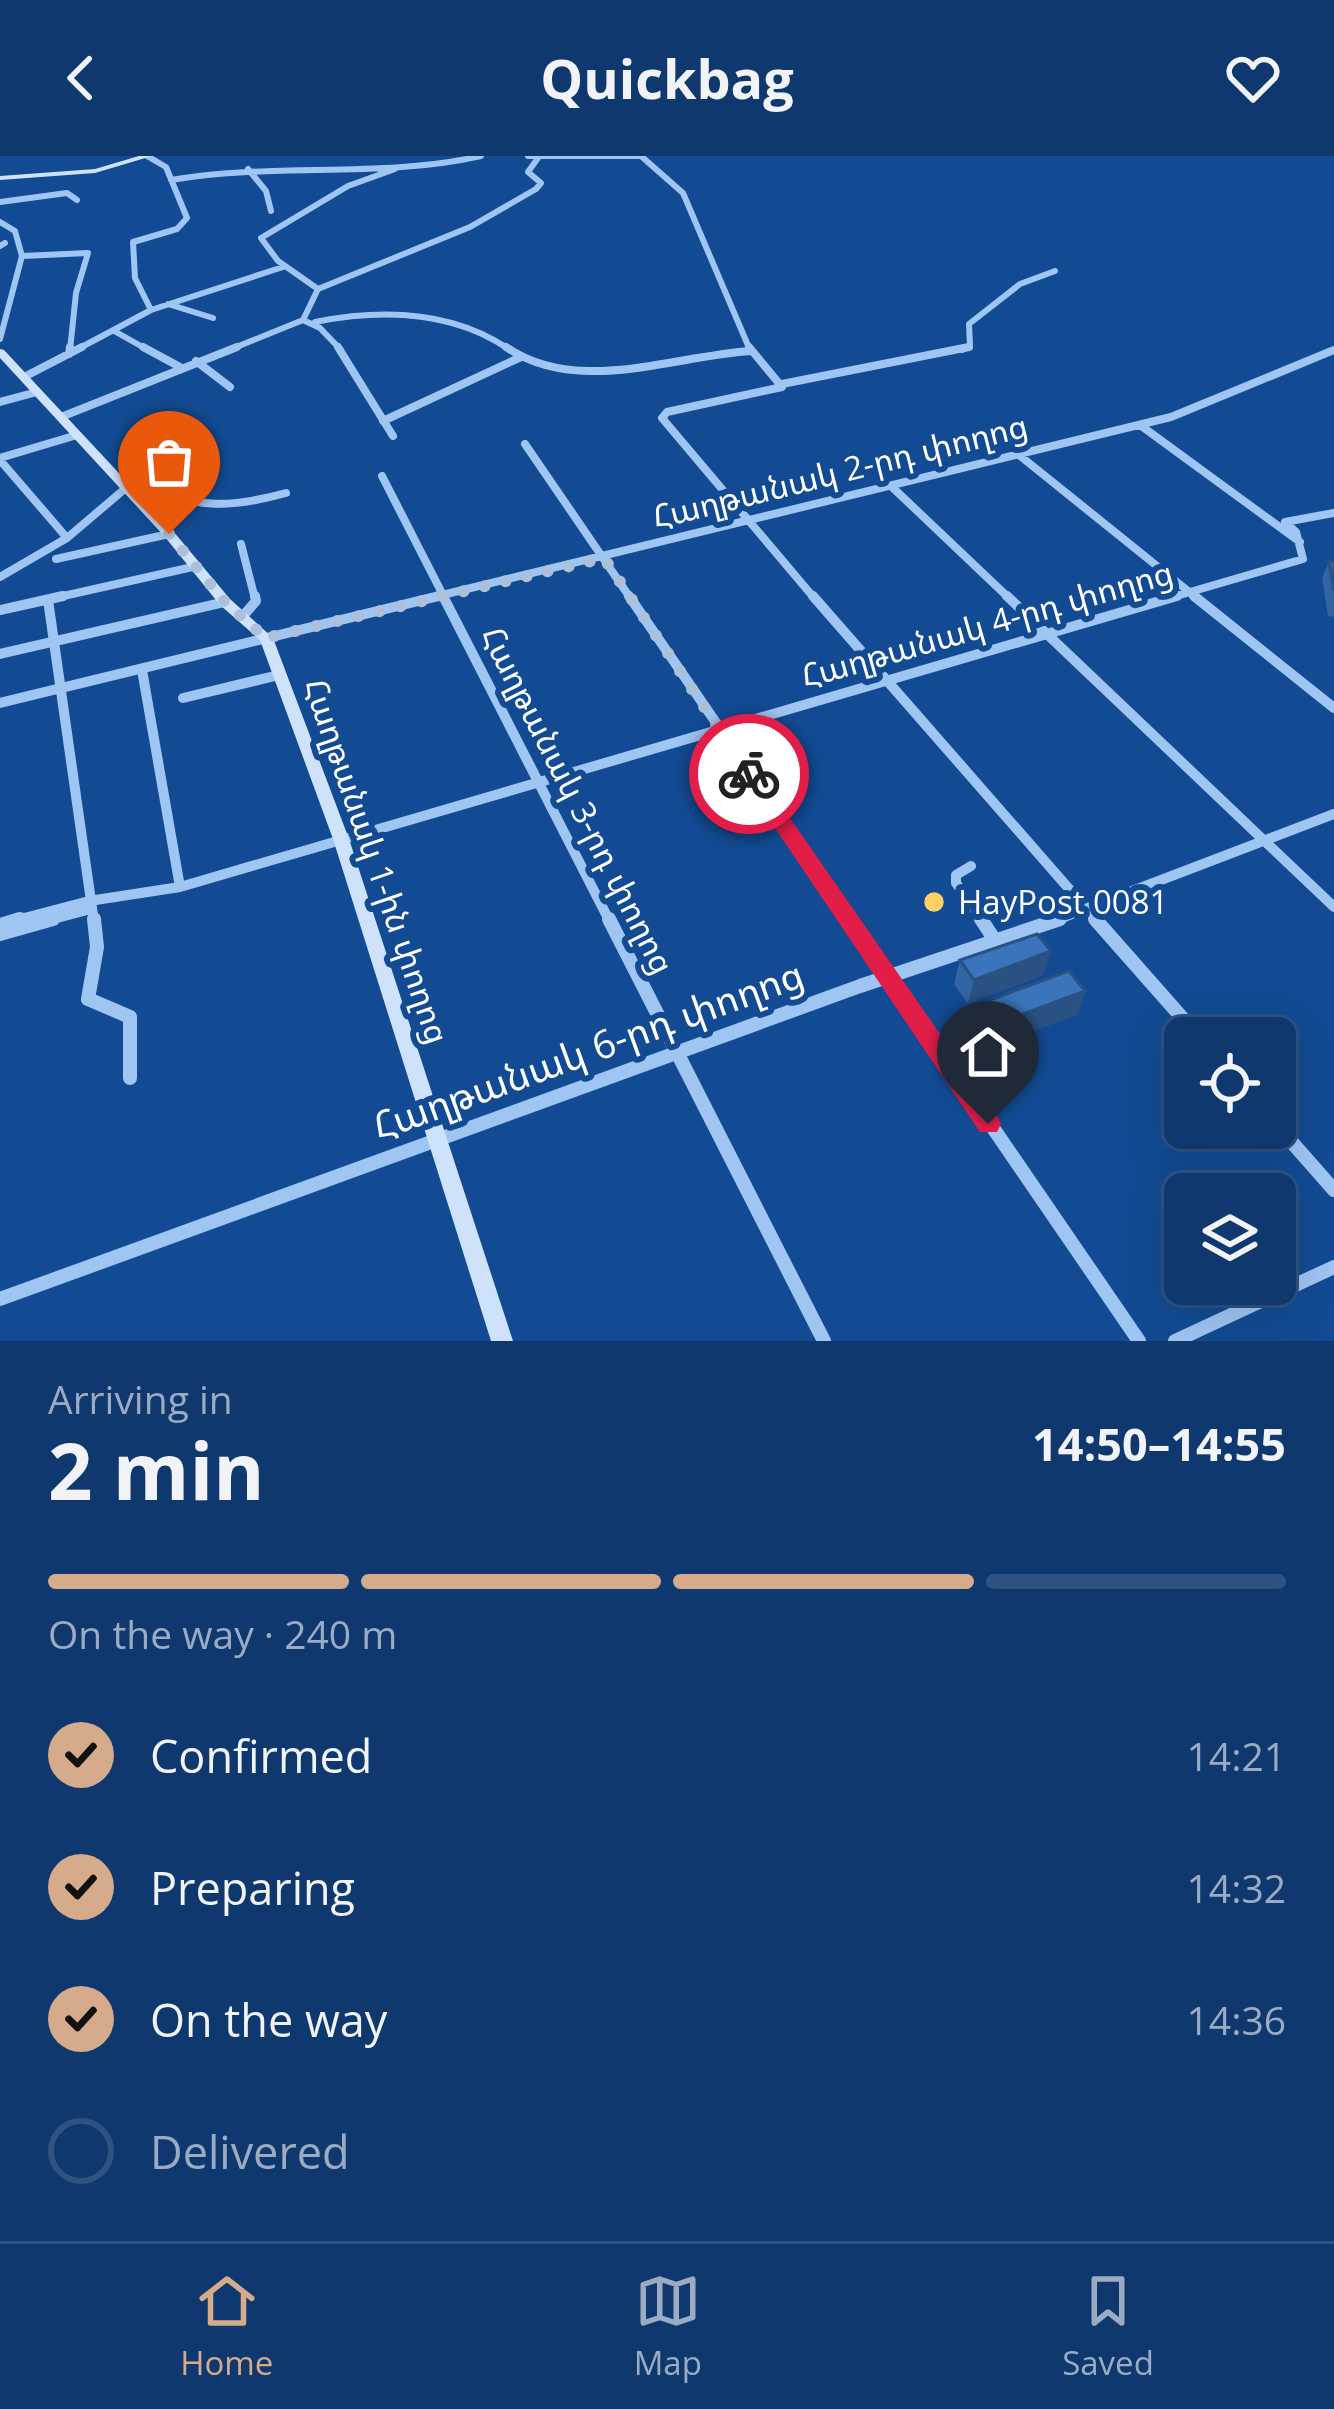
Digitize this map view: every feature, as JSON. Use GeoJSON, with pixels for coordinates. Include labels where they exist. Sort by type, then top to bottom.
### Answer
{"type":"FeatureCollection","features":[{"type":"Feature","properties":{"kind":"main road"},"geometry":{"type":"LineString","coordinates":[[0,178],[94,171],[148,156]]}},
{"type":"Feature","properties":{"kind":"main road","name":"Հաղթանակ 1-ին փողոց"},"geometry":{"type":"LineString","coordinates":[[0,352],[169,534],[225,602],[266,638],[341,839],[502,1341]]}},
{"type":"Feature","properties":{"kind":"street"},"geometry":{"type":"LineString","coordinates":[[133,242],[177,229],[187,218],[166,166],[148,156]]}},
{"type":"Feature","properties":{"kind":"street"},"geometry":{"type":"LineString","coordinates":[[171,180],[190,173],[310,165],[454,165],[481,156]]}},
{"type":"Feature","properties":{"kind":"street"},"geometry":{"type":"LineString","coordinates":[[528,156],[641,156],[671,182],[694,211],[751,351],[781,387]]}},
{"type":"Feature","properties":{"kind":"street"},"geometry":{"type":"LineString","coordinates":[[303,320],[318,289],[470,227],[536,189],[541,183],[528,172],[538,158]]}},
{"type":"Feature","properties":{"kind":"street"},"geometry":{"type":"LineString","coordinates":[[318,289],[283,266],[264,248],[261,238],[348,186],[398,168]]}},
{"type":"Feature","properties":{"kind":"street"},"geometry":{"type":"LineString","coordinates":[[248,170],[266,191],[271,211]]}},
{"type":"Feature","properties":{"kind":"street"},"geometry":{"type":"LineString","coordinates":[[0,202],[67,193],[77,200]]}},
{"type":"Feature","properties":{"kind":"street"},"geometry":{"type":"LineString","coordinates":[[0,222],[15,230],[22,256],[0,339]]}},
{"type":"Feature","properties":{"kind":"street"},"geometry":{"type":"LineString","coordinates":[[134,224],[135,278],[152,310]]}},
{"type":"Feature","properties":{"kind":"street"},"geometry":{"type":"LineString","coordinates":[[2,244],[18,242]]}},
{"type":"Feature","properties":{"kind":"street"},"geometry":{"type":"LineString","coordinates":[[22,256],[88,253],[76,293],[69,354]]}},
{"type":"Feature","properties":{"kind":"street"},"geometry":{"type":"LineString","coordinates":[[24,377],[152,310],[283,266]]}},
{"type":"Feature","properties":{"kind":"street"},"geometry":{"type":"LineString","coordinates":[[1055,271],[1020,284],[969,324],[970,346],[964,350],[663,414],[884,680],[1182,1017]]}},
{"type":"Feature","properties":{"kind":"street"},"geometry":{"type":"LineString","coordinates":[[168,304],[213,318]]}},
{"type":"Feature","properties":{"kind":"street"},"geometry":{"type":"LineString","coordinates":[[61,417],[303,320],[368,312],[408,313],[489,335],[521,357],[588,374],[700,354],[751,351]]}},
{"type":"Feature","properties":{"kind":"street"},"geometry":{"type":"LineString","coordinates":[[315,322],[360,376],[357,383],[393,436]]}},
{"type":"Feature","properties":{"kind":"street"},"geometry":{"type":"LineString","coordinates":[[116,332],[180,367]]}},
{"type":"Feature","properties":{"kind":"street","name":"Հաղթանակ 2-րդ փողոց"},"geometry":{"type":"LineString","coordinates":[[0,704],[1171,417],[1334,350]]}},
{"type":"Feature","properties":{"kind":"street"},"geometry":{"type":"LineString","coordinates":[[382,421],[521,357]]}},
{"type":"Feature","properties":{"kind":"street"},"geometry":{"type":"LineString","coordinates":[[196,361],[230,387]]}},
{"type":"Feature","properties":{"kind":"street"},"geometry":{"type":"LineString","coordinates":[[0,402],[38,392]]}},
{"type":"Feature","properties":{"kind":"street"},"geometry":{"type":"LineString","coordinates":[[1140,424],[1300,542]]}},
{"type":"Feature","properties":{"kind":"street"},"geometry":{"type":"LineString","coordinates":[[67,538],[0,459],[76,434]]}},
{"type":"Feature","properties":{"kind":"street"},"geometry":{"type":"LineString","coordinates":[[525,444],[1139,1341]]}},
{"type":"Feature","properties":{"kind":"street"},"geometry":{"type":"LineString","coordinates":[[1019,455],[1334,708]]}},
{"type":"Feature","properties":{"kind":"street","name":"Հաղթանակ 3-րդ փողոց"},"geometry":{"type":"LineString","coordinates":[[382,476],[824,1341]]}},
{"type":"Feature","properties":{"kind":"street"},"geometry":{"type":"LineString","coordinates":[[0,576],[67,538],[123,483],[212,507],[238,506],[286,493]]}},
{"type":"Feature","properties":{"kind":"street"},"geometry":{"type":"LineString","coordinates":[[891,486],[1334,907]]}},
{"type":"Feature","properties":{"kind":"street"},"geometry":{"type":"LineString","coordinates":[[1300,542],[1286,522],[1334,513]]}},
{"type":"Feature","properties":{"kind":"street"},"geometry":{"type":"LineString","coordinates":[[56,559],[169,534]]}},
{"type":"Feature","properties":{"kind":"street","name":"Հաղթանակ 4-րդ փողոց"},"geometry":{"type":"LineString","coordinates":[[0,930],[180,887],[542,784],[1043,632],[1193,593],[1303,559],[1300,542]]}},
{"type":"Feature","properties":{"kind":"street"},"geometry":{"type":"LineString","coordinates":[[241,544],[256,601],[243,616]]}},
{"type":"Feature","properties":{"kind":"street"},"geometry":{"type":"LineString","coordinates":[[0,610],[196,566]]}},
{"type":"Feature","properties":{"kind":"street"},"geometry":{"type":"LineString","coordinates":[[48,600],[64,687],[97,947],[88,999],[130,1017],[130,1078]]}},
{"type":"Feature","properties":{"kind":"street"},"geometry":{"type":"LineString","coordinates":[[0,654],[225,602]]}},
{"type":"Feature","properties":{"kind":"street"},"geometry":{"type":"LineString","coordinates":[[142,670],[180,887]]}},
{"type":"Feature","properties":{"kind":"street"},"geometry":{"type":"LineString","coordinates":[[183,698],[279,675]]}},
{"type":"Feature","properties":{"kind":"street","name":"Հաղթանակ 6-րդ փողոց"},"geometry":{"type":"LineString","coordinates":[[0,1299],[860,986],[1088,910],[1334,814]]}},
{"type":"Feature","properties":{"kind":"street"},"geometry":{"type":"LineString","coordinates":[[971,866],[956,875],[956,883],[996,942]]}},
{"type":"Feature","properties":{"kind":"street"},"geometry":{"type":"LineString","coordinates":[[1296,1147],[1334,1190]]}},
{"type":"Feature","properties":{"kind":"street"},"geometry":{"type":"LineString","coordinates":[[1174,1341],[1334,1267]]}},
{"type":"Feature","properties":{"kind":"building"},"geometry":{"type":"Polygon","coordinates":[[[1037,934],[1051,951],[974,980],[960,960],[1037,934]]]}},
{"type":"Feature","properties":{"kind":"building"},"geometry":{"type":"Polygon","coordinates":[[[1069,971],[1085,991],[1004,1021],[990,1000],[1069,971]]]}},
{"type":"Feature","properties":{"kind":"way so far"},"geometry":{"type":"LineString","coordinates":[[169,534],[225,602],[266,638],[604,558],[749,774]]}},
{"type":"Feature","properties":{"kind":"place","name":"HayPost 0081"},"geometry":{"type":"Point","coordinates":[934,902]}},
{"type":"Feature","properties":{"kind":"route"},"geometry":{"type":"LineString","coordinates":[[749,774],[988,1124]]}}]}
